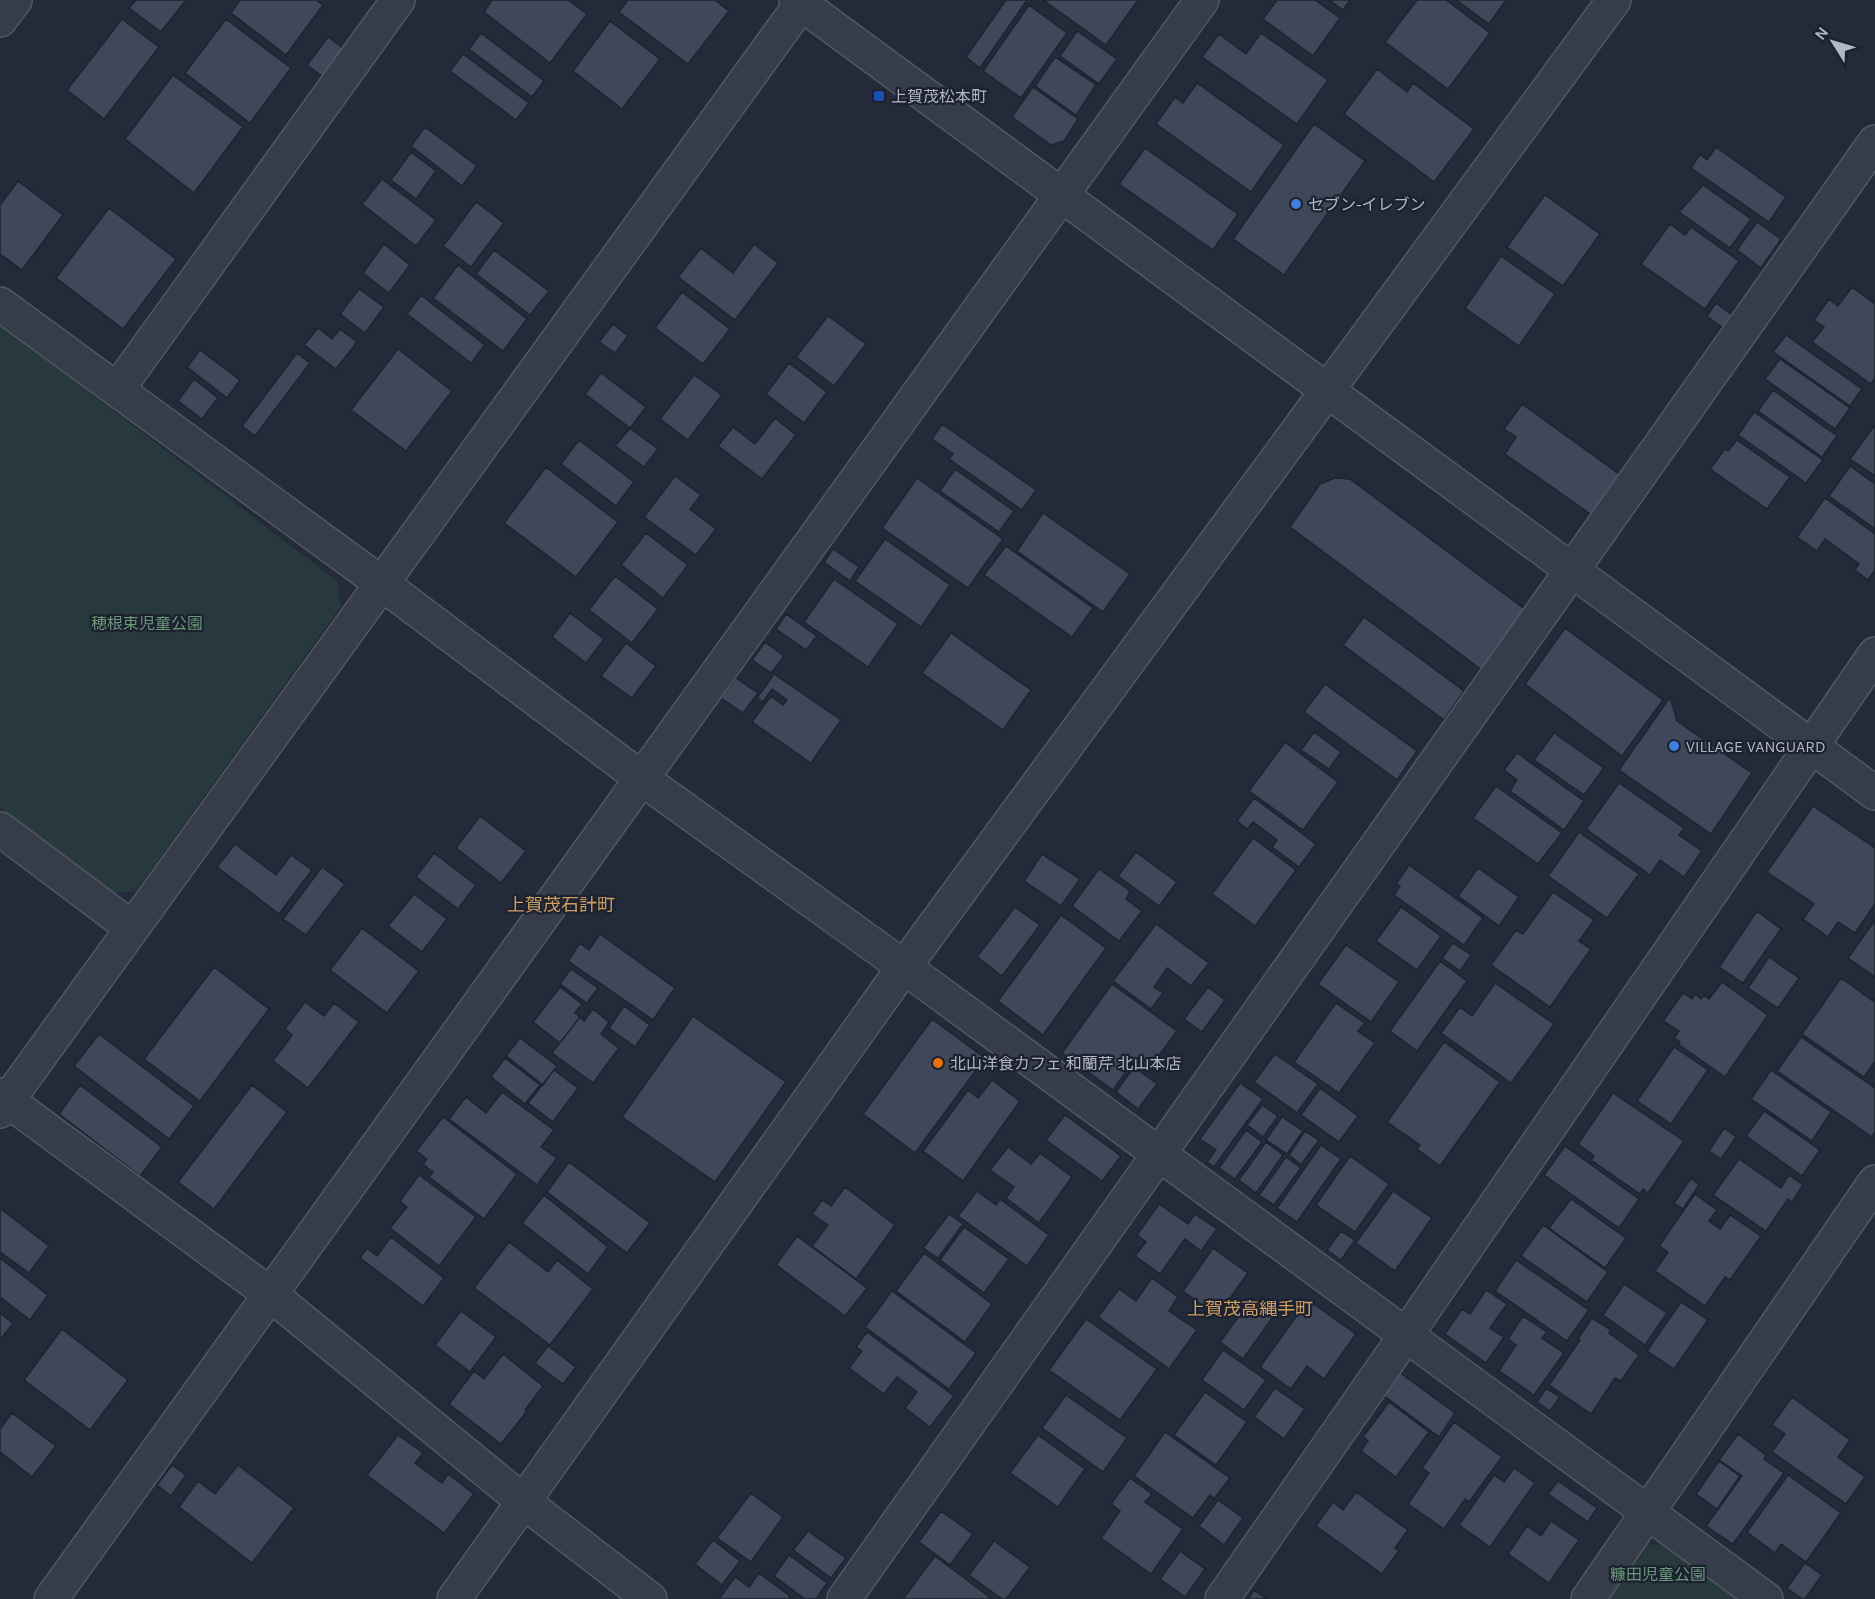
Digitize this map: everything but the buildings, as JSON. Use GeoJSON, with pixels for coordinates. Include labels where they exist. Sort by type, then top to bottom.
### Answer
{"type":"FeatureCollection","features":[{"type":"Feature","properties":{"kind":"street"},"geometry":{"type":"LineString","coordinates":[[0,20],[15,0]]}},
{"type":"Feature","properties":{"kind":"street"},"geometry":{"type":"LineString","coordinates":[[117,390],[398,0]]}},
{"type":"Feature","properties":{"kind":"street"},"geometry":{"type":"LineString","coordinates":[[51,1599],[1202,0]]}},
{"type":"Feature","properties":{"kind":"street"},"geometry":{"type":"LineString","coordinates":[[454,1599],[904,967],[1614,0]]}},
{"type":"Feature","properties":{"kind":"street"},"geometry":{"type":"LineString","coordinates":[[650,1599],[524,1502],[270,1294],[2,1102],[132,928],[800,1],[1061,196],[1875,793]]}},
{"type":"Feature","properties":{"kind":"street"},"geometry":{"type":"LineString","coordinates":[[844,1599],[1875,142]]}},
{"type":"Feature","properties":{"kind":"street"},"geometry":{"type":"LineString","coordinates":[[0,304],[381,583],[642,778],[904,967],[1766,1599]]}},
{"type":"Feature","properties":{"kind":"street"},"geometry":{"type":"LineString","coordinates":[[1222,1599],[1875,654]]}},
{"type":"Feature","properties":{"kind":"street"},"geometry":{"type":"LineString","coordinates":[[0,829],[132,928]]}},
{"type":"Feature","properties":{"kind":"street"},"geometry":{"type":"LineString","coordinates":[[1588,1599],[1875,1182]]}},
{"type":"Feature","properties":{"kind":"green space","name":"穂根束児童公園"},"geometry":{"type":"Polygon","coordinates":[[[0,324],[337,581],[341,606],[136,891],[113,893],[0,807],[0,324]]]}},
{"type":"Feature","properties":{"kind":"green space","name":"糠田児童公園"},"geometry":{"type":"Polygon","coordinates":[[[1661,1544],[1738,1599],[1607,1599],[1645,1545],[1661,1544]]]}},
{"type":"Feature","properties":{"kind":"place","name":"上賀茂松本町"},"geometry":{"type":"Point","coordinates":[879,96]}},
{"type":"Feature","properties":{"kind":"place","name":"セブン-イレブン"},"geometry":{"type":"Point","coordinates":[1296,204]}},
{"type":"Feature","properties":{"kind":"place","name":"VILLAGE VANGUARD"},"geometry":{"type":"Point","coordinates":[1674,746]}},
{"type":"Feature","properties":{"kind":"place","name":"北山洋食カフェ 和蘭芹 北山本店"},"geometry":{"type":"Point","coordinates":[938,1063]}},
{"type":"Feature","properties":{"kind":"district","name":"上賀茂石計町"},"geometry":{"type":"Point","coordinates":[561,905]}},
{"type":"Feature","properties":{"kind":"district","name":"上賀茂高縄手町"},"geometry":{"type":"Point","coordinates":[1250,1309]}}]}
